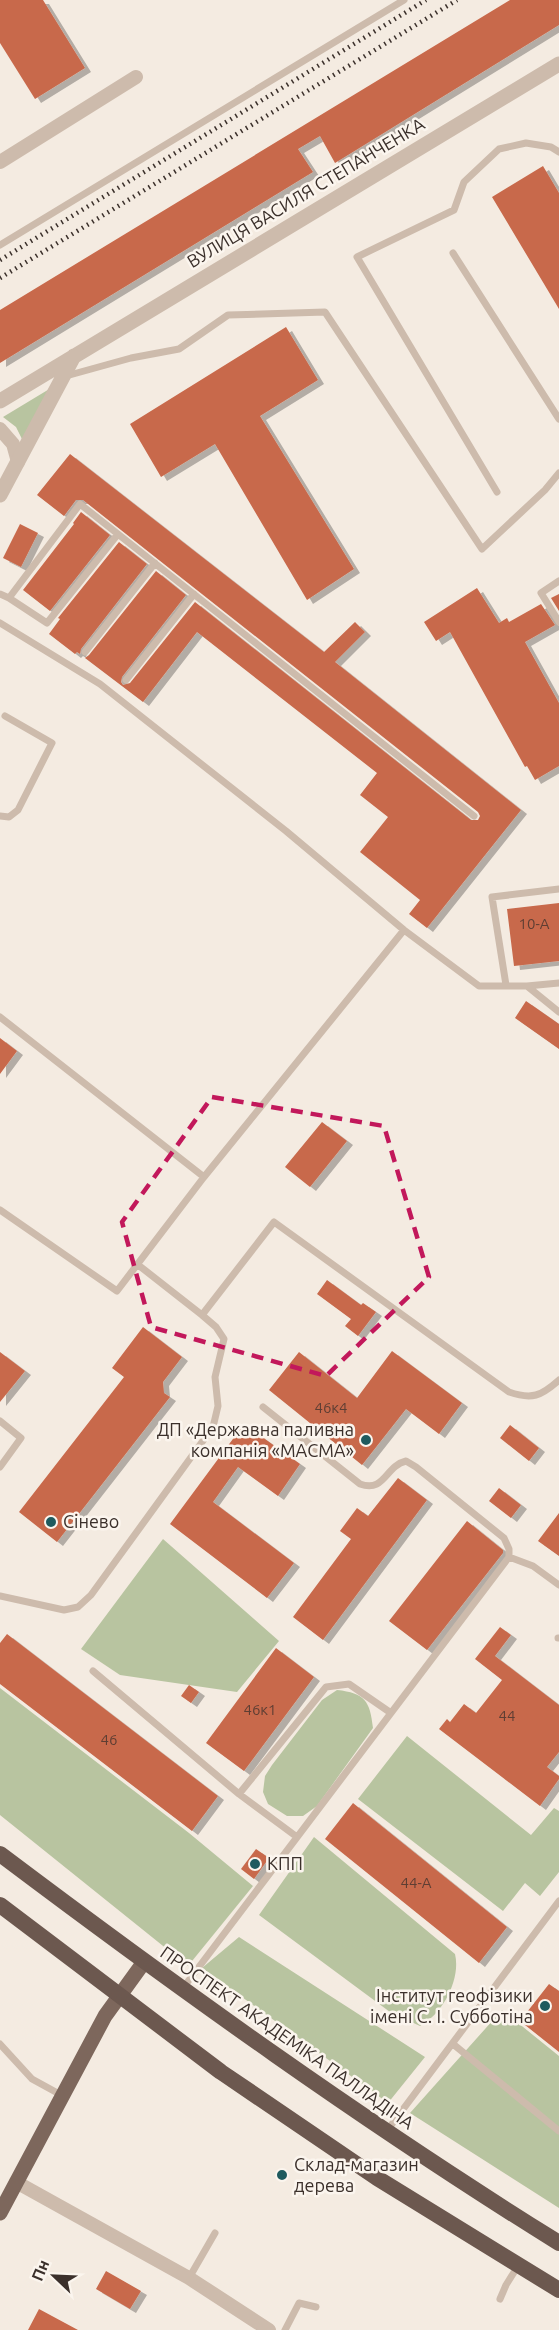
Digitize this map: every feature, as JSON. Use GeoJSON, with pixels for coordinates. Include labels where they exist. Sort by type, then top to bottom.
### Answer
{"type":"FeatureCollection","features":[{"type":"Feature","properties":{"kind":"highway","name":"ПРОСПЕКТ АКАДЕМІКА ПАЛЛАДІНА"},"geometry":{"type":"LineString","coordinates":[[0,1854],[182,1990],[385,2132],[559,2244]]}},
{"type":"Feature","properties":{"kind":"highway"},"geometry":{"type":"LineString","coordinates":[[0,1905],[221,2072],[377,2178],[559,2290]]}},
{"type":"Feature","properties":{"kind":"main road"},"geometry":{"type":"LineString","coordinates":[[0,2213],[105,2016],[144,1962]]}},
{"type":"Feature","properties":{"kind":"street","name":"ВУЛИЦЯ ВАСИЛЯ СТЕПАНЧЕНКА"},"geometry":{"type":"LineString","coordinates":[[0,401],[559,64]]}},
{"type":"Feature","properties":{"kind":"street"},"geometry":{"type":"LineString","coordinates":[[0,162],[136,76]]}},
{"type":"Feature","properties":{"kind":"street"},"geometry":{"type":"LineString","coordinates":[[0,495],[74,356]]}},
{"type":"Feature","properties":{"kind":"street"},"geometry":{"type":"LineString","coordinates":[[0,429],[13,444],[18,462]]}},
{"type":"Feature","properties":{"kind":"street"},"geometry":{"type":"LineString","coordinates":[[16,2182],[189,2278],[269,2330]]}},
{"type":"Feature","properties":{"kind":"lane"},"geometry":{"type":"LineString","coordinates":[[0,245],[404,0]]}},
{"type":"Feature","properties":{"kind":"lane"},"geometry":{"type":"LineString","coordinates":[[497,492],[357,257],[454,210],[464,182],[499,149],[526,143],[551,147],[559,152]]}},
{"type":"Feature","properties":{"kind":"lane"},"geometry":{"type":"LineString","coordinates":[[453,253],[559,419]]}},
{"type":"Feature","properties":{"kind":"lane"},"geometry":{"type":"LineString","coordinates":[[62,377],[131,358],[179,349],[228,315],[325,312],[482,549],[545,490],[559,473]]}},
{"type":"Feature","properties":{"kind":"lane"},"geometry":{"type":"LineString","coordinates":[[9,598],[80,504],[474,816]]}},
{"type":"Feature","properties":{"kind":"lane"},"geometry":{"type":"LineString","coordinates":[[0,594],[47,623],[118,534]]}},
{"type":"Feature","properties":{"kind":"lane"},"geometry":{"type":"LineString","coordinates":[[85,652],[155,563]]}},
{"type":"Feature","properties":{"kind":"lane"},"geometry":{"type":"LineString","coordinates":[[559,581],[541,593],[559,622]]}},
{"type":"Feature","properties":{"kind":"lane"},"geometry":{"type":"LineString","coordinates":[[126,680],[194,594]]}},
{"type":"Feature","properties":{"kind":"lane"},"geometry":{"type":"LineString","coordinates":[[0,623],[100,684],[286,831],[404,930],[479,986],[559,983]]}},
{"type":"Feature","properties":{"kind":"lane"},"geometry":{"type":"LineString","coordinates":[[0,816],[9,817],[18,810],[52,743],[5,716]]}},
{"type":"Feature","properties":{"kind":"lane"},"geometry":{"type":"LineString","coordinates":[[506,985],[492,897],[559,889]]}},
{"type":"Feature","properties":{"kind":"lane"},"geometry":{"type":"LineString","coordinates":[[0,1210],[117,1291],[204,1177],[404,930]]}},
{"type":"Feature","properties":{"kind":"lane"},"geometry":{"type":"LineString","coordinates":[[527,986],[559,1012]]}},
{"type":"Feature","properties":{"kind":"lane"},"geometry":{"type":"LineString","coordinates":[[0,1017],[204,1177]]}},
{"type":"Feature","properties":{"kind":"lane"},"geometry":{"type":"LineString","coordinates":[[202,1315],[273,1222],[509,1392],[526,1398],[546,1392],[559,1380]]}},
{"type":"Feature","properties":{"kind":"lane"},"geometry":{"type":"LineString","coordinates":[[0,1596],[64,1610],[78,1607],[91,1595],[213,1427],[219,1406],[215,1377],[224,1339],[216,1327],[137,1264]]}},
{"type":"Feature","properties":{"kind":"lane"},"geometry":{"type":"LineString","coordinates":[[182,1990],[509,1557],[509,1549],[504,1538],[416,1467],[406,1461],[398,1463],[378,1485],[370,1488],[360,1484],[263,1407]]}},
{"type":"Feature","properties":{"kind":"lane"},"geometry":{"type":"LineString","coordinates":[[0,1421],[21,1438],[0,1467]]}},
{"type":"Feature","properties":{"kind":"lane"},"geometry":{"type":"LineString","coordinates":[[509,1557],[533,1566],[559,1585]]}},
{"type":"Feature","properties":{"kind":"lane"},"geometry":{"type":"LineString","coordinates":[[93,1671],[239,1794],[297,1836]]}},
{"type":"Feature","properties":{"kind":"lane"},"geometry":{"type":"LineString","coordinates":[[239,1794],[326,1687],[349,1684],[391,1713]]}},
{"type":"Feature","properties":{"kind":"lane"},"geometry":{"type":"LineString","coordinates":[[385,2132],[559,1901]]}},
{"type":"Feature","properties":{"kind":"lane"},"geometry":{"type":"LineString","coordinates":[[0,2044],[32,2079],[63,2096]]}},
{"type":"Feature","properties":{"kind":"lane"},"geometry":{"type":"LineString","coordinates":[[453,2044],[559,2131]]}},
{"type":"Feature","properties":{"kind":"lane"},"geometry":{"type":"LineString","coordinates":[[189,2278],[215,2233]]}},
{"type":"Feature","properties":{"kind":"lane"},"geometry":{"type":"LineString","coordinates":[[500,2299],[506,2284],[519,2264]]}},
{"type":"Feature","properties":{"kind":"lane"},"geometry":{"type":"LineString","coordinates":[[285,2330],[298,2303],[316,2307]]}},
{"type":"Feature","properties":{"kind":"highlighted area"},"geometry":{"type":"Polygon","coordinates":[[[212,1097],[384,1126],[429,1277],[326,1376],[151,1327],[122,1222],[212,1097]]]}},
{"type":"Feature","properties":{"kind":"green space"},"geometry":{"type":"Polygon","coordinates":[[[51,388],[23,441],[16,427],[3,417],[51,388]]]}},
{"type":"Feature","properties":{"kind":"green space"},"geometry":{"type":"Polygon","coordinates":[[[163,1539],[279,1641],[237,1692],[120,1675],[81,1649],[163,1539]]]}},
{"type":"Feature","properties":{"kind":"green space"},"geometry":{"type":"Polygon","coordinates":[[[0,1688],[189,1833],[253,1886],[188,1966],[0,1815],[0,1688]]]}},
{"type":"Feature","properties":{"kind":"green space"},"geometry":{"type":"Polygon","coordinates":[[[337,1690],[354,1693],[364,1700],[370,1711],[373,1728],[317,1806],[303,1816],[287,1816],[268,1804],[263,1792],[265,1776],[322,1700],[337,1690]]]}},
{"type":"Feature","properties":{"kind":"green space"},"geometry":{"type":"Polygon","coordinates":[[[407,1736],[531,1835],[554,1808],[559,1811],[559,1872],[540,1896],[525,1883],[503,1911],[358,1799],[407,1736]]]}},
{"type":"Feature","properties":{"kind":"green space"},"geometry":{"type":"Polygon","coordinates":[[[314,1837],[455,1954],[453,1985],[443,2005],[420,2026],[390,2012],[259,1915],[314,1837]]]}},
{"type":"Feature","properties":{"kind":"green space"},"geometry":{"type":"Polygon","coordinates":[[[239,1937],[425,2057],[388,2103],[202,1968],[239,1937]]]}},
{"type":"Feature","properties":{"kind":"green space"},"geometry":{"type":"Polygon","coordinates":[[[502,2010],[559,2056],[559,2208],[410,2113],[502,2010]]]}},
{"type":"Feature","properties":{"kind":"building"},"geometry":{"type":"Polygon","coordinates":[[[0,0],[43,0],[85,68],[35,99],[0,43],[0,0]]]}},
{"type":"Feature","properties":{"kind":"building"},"geometry":{"type":"Polygon","coordinates":[[[510,0],[559,0],[559,25],[335,163],[320,136],[298,149],[313,172],[0,363],[0,310],[510,0]]]}},
{"type":"Feature","properties":{"kind":"building"},"geometry":{"type":"Polygon","coordinates":[[[543,166],[559,193],[559,309],[492,197],[543,166]]]}},
{"type":"Feature","properties":{"kind":"building"},"geometry":{"type":"Polygon","coordinates":[[[286,327],[318,380],[260,416],[354,569],[307,600],[215,444],[161,477],[130,424],[286,327]]]}},
{"type":"Feature","properties":{"kind":"building"},"geometry":{"type":"Polygon","coordinates":[[[70,454],[324,652],[355,622],[365,632],[335,662],[521,810],[427,928],[409,914],[420,900],[360,852],[388,817],[360,795],[377,773],[197,632],[143,702],[85,658],[156,571],[186,595],[122,677],[123,685],[130,683],[195,602],[471,820],[478,820],[480,816],[478,812],[83,500],[76,500],[64,516],[37,495],[70,454]]]}},
{"type":"Feature","properties":{"kind":"building"},"geometry":{"type":"Polygon","coordinates":[[[81,512],[110,535],[50,611],[23,590],[81,512]]]}},
{"type":"Feature","properties":{"kind":"building"},"geometry":{"type":"Polygon","coordinates":[[[20,524],[38,533],[21,567],[3,558],[20,524]]]}},
{"type":"Feature","properties":{"kind":"building"},"geometry":{"type":"Polygon","coordinates":[[[119,542],[147,564],[81,649],[80,654],[77,652],[75,654],[49,634],[60,619],[58,618],[119,542]]]}},
{"type":"Feature","properties":{"kind":"building"},"geometry":{"type":"Polygon","coordinates":[[[477,588],[499,623],[507,618],[509,622],[541,604],[555,625],[525,642],[559,703],[559,766],[535,780],[527,766],[525,767],[450,632],[436,641],[424,622],[477,588]]]}},
{"type":"Feature","properties":{"kind":"building"},"geometry":{"type":"Polygon","coordinates":[[[559,594],[559,611],[551,598],[559,594]]]}},
{"type":"Feature","properties":{"kind":"building"},"geometry":{"type":"Polygon","coordinates":[[[559,903],[559,961],[514,966],[507,909],[559,903]]]}},
{"type":"Feature","properties":{"kind":"building"},"geometry":{"type":"Polygon","coordinates":[[[526,1001],[559,1024],[559,1049],[515,1018],[526,1001]]]}},
{"type":"Feature","properties":{"kind":"building"},"geometry":{"type":"Polygon","coordinates":[[[0,1038],[17,1051],[0,1074],[0,1038]]]}},
{"type":"Feature","properties":{"kind":"building"},"geometry":{"type":"Polygon","coordinates":[[[322,1122],[347,1141],[310,1187],[285,1167],[322,1122]]]}},
{"type":"Feature","properties":{"kind":"building"},"geometry":{"type":"Polygon","coordinates":[[[327,1280],[361,1305],[363,1303],[376,1312],[358,1336],[345,1326],[351,1319],[317,1294],[327,1280]]]}},
{"type":"Feature","properties":{"kind":"building"},"geometry":{"type":"Polygon","coordinates":[[[143,1327],[182,1357],[163,1382],[164,1393],[170,1397],[57,1542],[19,1512],[124,1377],[112,1368],[143,1327]]]}},
{"type":"Feature","properties":{"kind":"building"},"geometry":{"type":"Polygon","coordinates":[[[392,1351],[462,1403],[439,1434],[406,1409],[362,1465],[269,1390],[299,1352],[357,1398],[392,1351]]]}},
{"type":"Feature","properties":{"kind":"building"},"geometry":{"type":"Polygon","coordinates":[[[0,1352],[25,1371],[0,1402],[0,1352]]]}},
{"type":"Feature","properties":{"kind":"building"},"geometry":{"type":"Polygon","coordinates":[[[244,1424],[300,1464],[278,1496],[238,1467],[213,1502],[294,1563],[267,1598],[170,1524],[244,1424]]]}},
{"type":"Feature","properties":{"kind":"building"},"geometry":{"type":"Polygon","coordinates":[[[510,1425],[539,1448],[529,1461],[500,1438],[510,1425]]]}},
{"type":"Feature","properties":{"kind":"building"},"geometry":{"type":"Polygon","coordinates":[[[398,1478],[427,1500],[323,1640],[293,1617],[351,1539],[340,1531],[357,1508],[368,1516],[398,1478]]]}},
{"type":"Feature","properties":{"kind":"building"},"geometry":{"type":"Polygon","coordinates":[[[499,1488],[521,1505],[511,1518],[489,1501],[499,1488]]]}},
{"type":"Feature","properties":{"kind":"building"},"geometry":{"type":"Polygon","coordinates":[[[559,1513],[559,1556],[538,1541],[559,1513]]]}},
{"type":"Feature","properties":{"kind":"building"},"geometry":{"type":"Polygon","coordinates":[[[467,1521],[503,1550],[503,1553],[427,1650],[389,1621],[467,1521]]]}},
{"type":"Feature","properties":{"kind":"building"},"geometry":{"type":"Polygon","coordinates":[[[500,1627],[511,1635],[495,1656],[559,1705],[559,1752],[547,1767],[559,1776],[559,1779],[540,1806],[439,1729],[447,1719],[450,1722],[464,1704],[476,1713],[502,1680],[475,1659],[500,1627]]]}},
{"type":"Feature","properties":{"kind":"building"},"geometry":{"type":"Polygon","coordinates":[[[7,1634],[218,1796],[192,1831],[0,1684],[0,1643],[7,1634]]]}},
{"type":"Feature","properties":{"kind":"building"},"geometry":{"type":"Polygon","coordinates":[[[276,1648],[314,1677],[244,1771],[206,1743],[276,1648]]]}},
{"type":"Feature","properties":{"kind":"building"},"geometry":{"type":"Polygon","coordinates":[[[189,1685],[199,1692],[191,1703],[181,1696],[189,1685]]]}},
{"type":"Feature","properties":{"kind":"building"},"geometry":{"type":"Polygon","coordinates":[[[353,1803],[507,1927],[479,1963],[325,1839],[353,1803]]]}},
{"type":"Feature","properties":{"kind":"building","name":"КПП"},"geometry":{"type":"Polygon","coordinates":[[[256,1849],[269,1858],[254,1879],[241,1869],[256,1849]]]}},
{"type":"Feature","properties":{"kind":"building","name":"Інститут геофізики імені С. І. Субботіна"},"geometry":{"type":"Polygon","coordinates":[[[549,1984],[559,1991],[559,2052],[520,2021],[549,1984]]]}},
{"type":"Feature","properties":{"kind":"building"},"geometry":{"type":"Polygon","coordinates":[[[106,2271],[141,2291],[130,2309],[96,2289],[106,2271]]]}},
{"type":"Feature","properties":{"kind":"building"},"geometry":{"type":"Polygon","coordinates":[[[39,2309],[78,2330],[28,2330],[39,2309]]]}},
{"type":"Feature","properties":{"kind":"railway"},"geometry":{"type":"LineString","coordinates":[[0,260],[426,0]]}},
{"type":"Feature","properties":{"kind":"railway"},"geometry":{"type":"LineString","coordinates":[[0,278],[457,0]]}},
{"type":"Feature","properties":{"kind":"place","name":"ДП «Державна паливна компанія «МАСМА»"},"geometry":{"type":"Point","coordinates":[366,1440]}},
{"type":"Feature","properties":{"kind":"place","name":"Сінево"},"geometry":{"type":"Point","coordinates":[51,1522]}},
{"type":"Feature","properties":{"kind":"place","name":"КПП"},"geometry":{"type":"Point","coordinates":[255,1864]}},
{"type":"Feature","properties":{"kind":"place","name":"Інститут геофізики імені С. І. Субботіна"},"geometry":{"type":"Point","coordinates":[545,2006]}},
{"type":"Feature","properties":{"kind":"place","name":"Склад-магазин дерева"},"geometry":{"type":"Point","coordinates":[282,2175]}}]}
